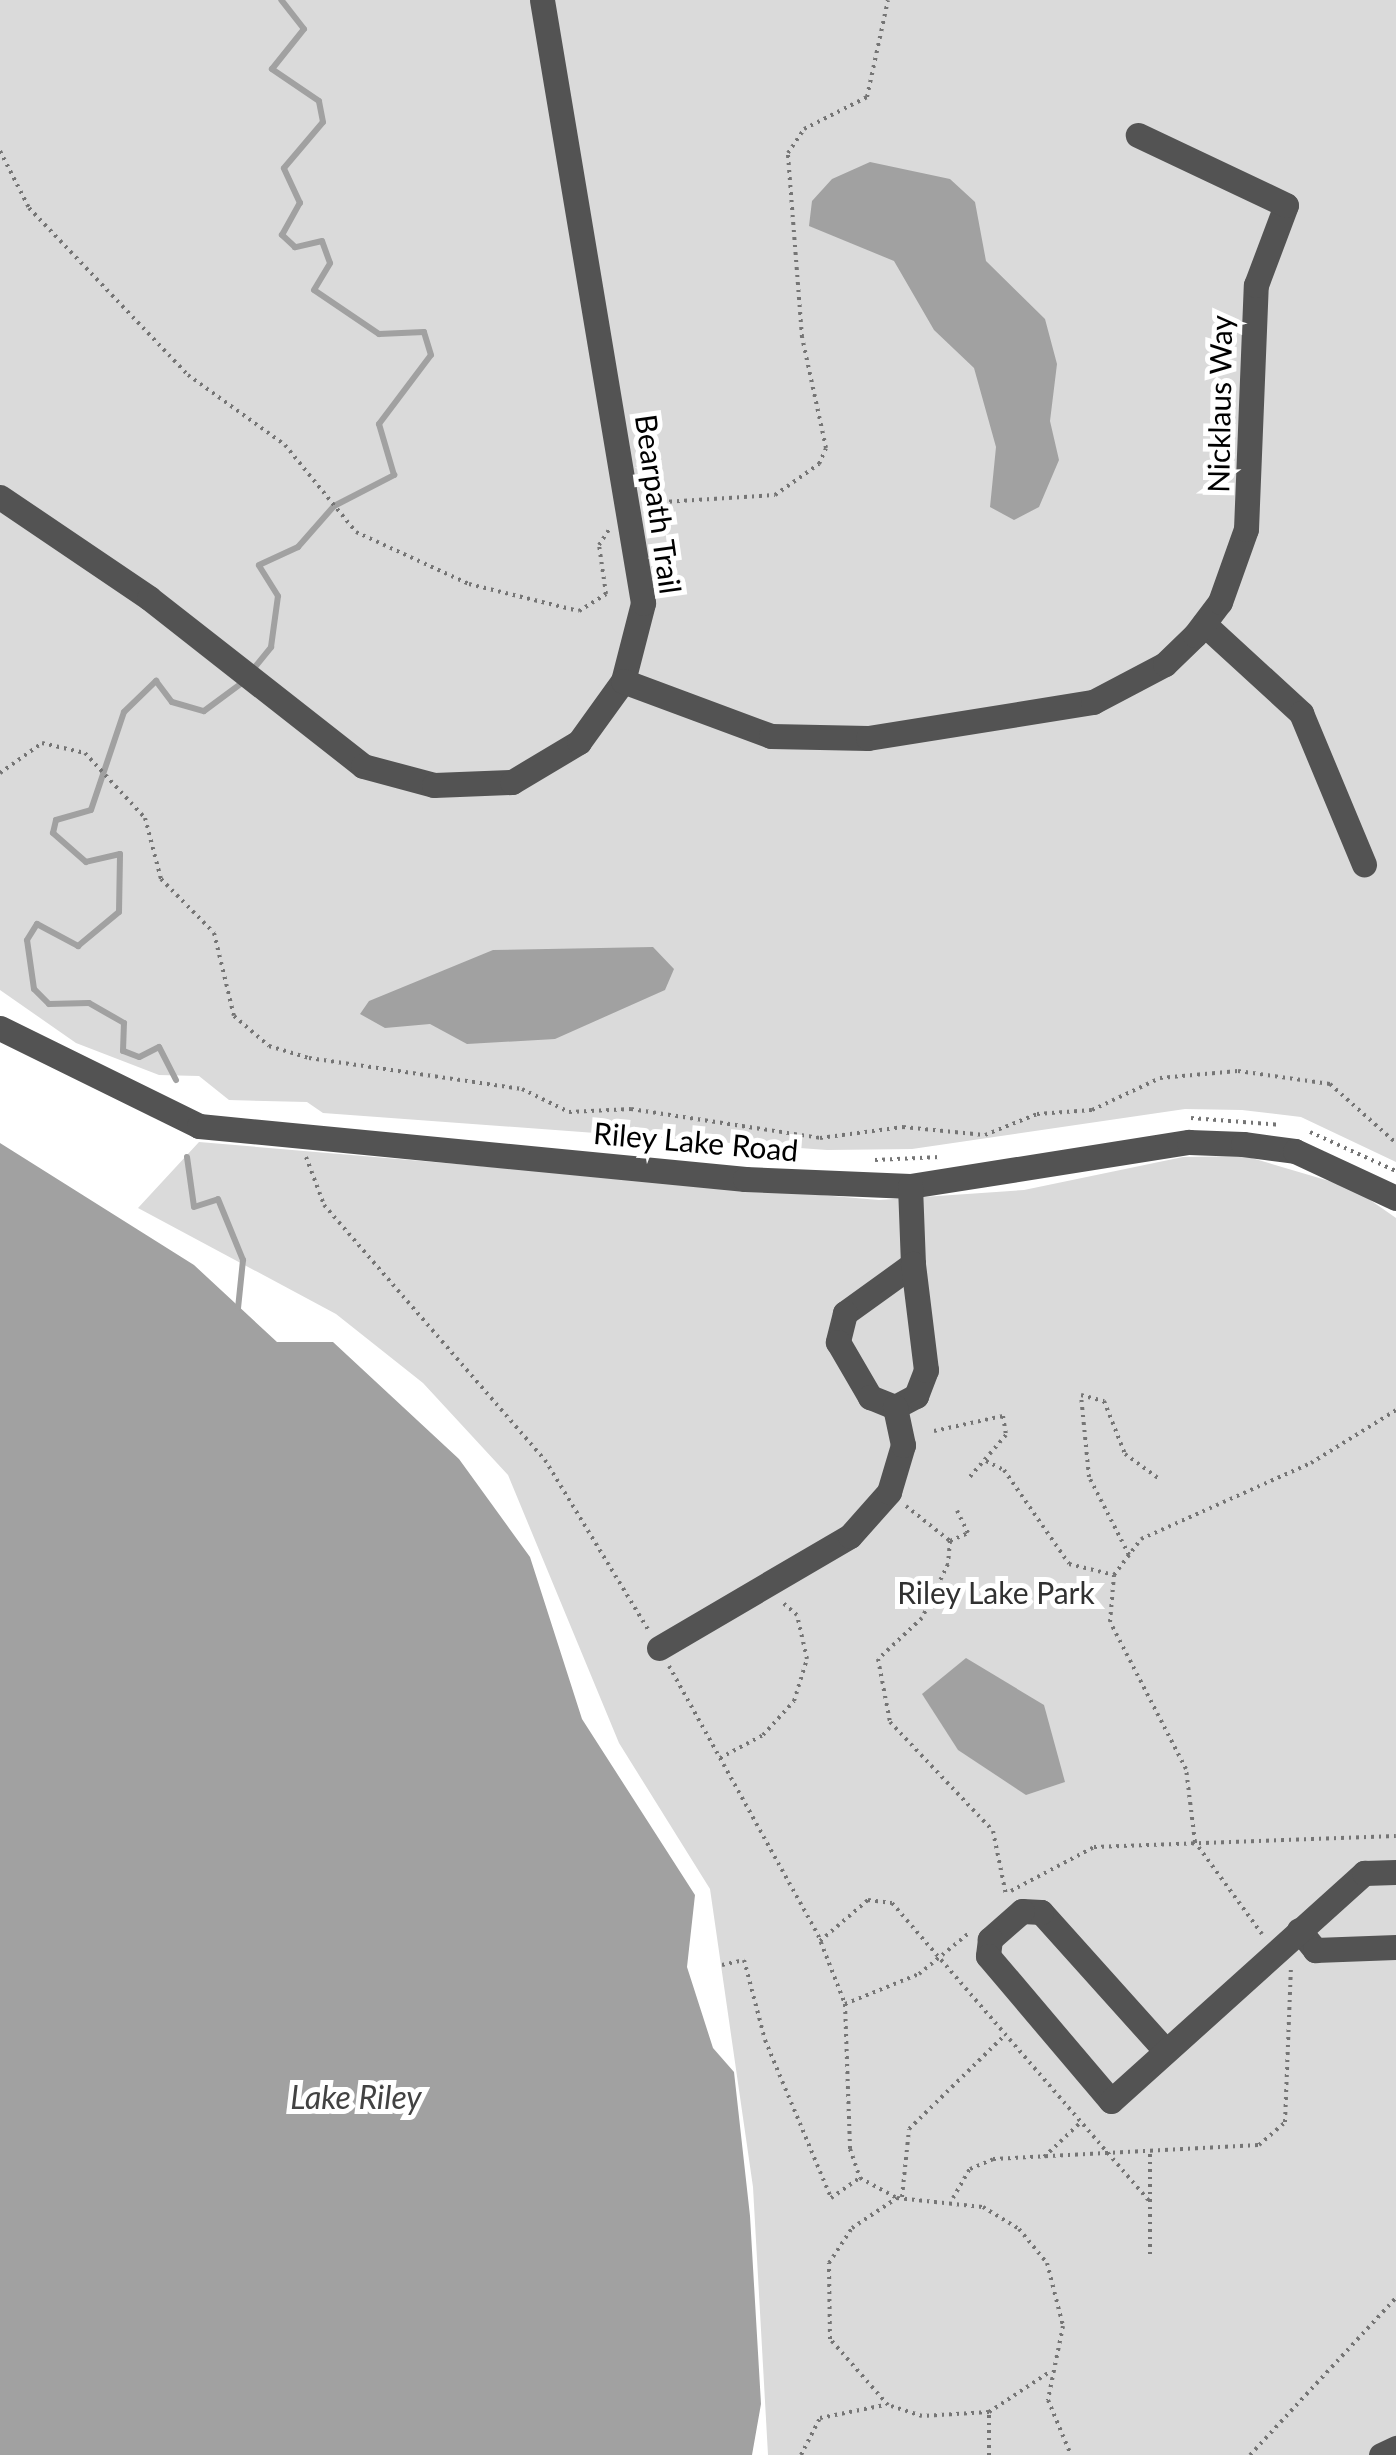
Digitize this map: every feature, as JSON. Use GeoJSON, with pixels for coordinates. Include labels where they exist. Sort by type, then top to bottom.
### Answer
{"type":"FeatureCollection","features":[{"type":"Feature","properties":{"kind":"street","name":"Bearpath Trail"},"geometry":{"type":"LineString","coordinates":[[0,498],[55,528],[363,766],[396,779],[472,785],[512,782],[579,742],[623,682],[643,604],[542,0]]}},
{"type":"Feature","properties":{"kind":"street","name":"Nicklaus Way"},"geometry":{"type":"LineString","coordinates":[[623,682],[756,732],[868,738],[1093,702],[1165,664],[1204,624],[1246,529],[1256,284],[1286,206],[1138,134]]}},
{"type":"Feature","properties":{"kind":"street"},"geometry":{"type":"LineString","coordinates":[[1204,624],[1301,713],[1364,864]]}},
{"type":"Feature","properties":{"kind":"street","name":"Riley Lake Road"},"geometry":{"type":"LineString","coordinates":[[0,1028],[199,1126],[910,1186],[1189,1142],[1295,1151],[1396,1198]]}},
{"type":"Feature","properties":{"kind":"street"},"geometry":{"type":"LineString","coordinates":[[910,1186],[913,1264],[926,1370],[916,1396],[895,1407],[870,1397],[838,1342],[845,1313],[913,1264]]}},
{"type":"Feature","properties":{"kind":"street"},"geometry":{"type":"LineString","coordinates":[[659,1648],[768,1590],[850,1536],[889,1492],[904,1445],[895,1407]]}},
{"type":"Feature","properties":{"kind":"street"},"geometry":{"type":"LineString","coordinates":[[1164,2049],[1041,1912],[1022,1911],[990,1939],[988,1956],[1111,2101],[1164,2049],[1364,1873],[1396,1872]]}},
{"type":"Feature","properties":{"kind":"street"},"geometry":{"type":"LineString","coordinates":[[1298,1930],[1315,1950],[1396,1947]]}},
{"type":"Feature","properties":{"kind":"street"},"geometry":{"type":"LineString","coordinates":[[1381,2455],[1396,2448]]}},
{"type":"Feature","properties":{"kind":"path"},"geometry":{"type":"LineString","coordinates":[[0,151],[29,208],[188,374],[285,444],[348,521],[454,579],[590,611],[606,594],[600,545],[630,514],[684,496],[774,495],[819,464],[826,448],[802,337],[788,153],[804,129],[867,97],[888,0]]}},
{"type":"Feature","properties":{"kind":"path"},"geometry":{"type":"LineString","coordinates":[[0,773],[42,743],[64,744],[96,765],[144,818],[161,880],[214,933],[234,1016],[255,1038],[309,1058],[522,1090],[570,1112],[632,1109],[820,1138],[903,1127],[985,1135],[1037,1114],[1092,1110],[1160,1078],[1238,1071],[1330,1084],[1396,1144]]}},
{"type":"Feature","properties":{"kind":"path"},"geometry":{"type":"LineString","coordinates":[[1170,1121],[1298,1128],[1396,1172]]}},
{"type":"Feature","properties":{"kind":"path"},"geometry":{"type":"LineString","coordinates":[[308,1138],[310,1185],[324,1206],[545,1460],[659,1648],[820,1941],[845,2004],[860,2178]]}},
{"type":"Feature","properties":{"kind":"path"},"geometry":{"type":"LineString","coordinates":[[862,1161],[951,1156]]}},
{"type":"Feature","properties":{"kind":"path"},"geometry":{"type":"LineString","coordinates":[[1129,1555],[1089,1477],[1081,1395],[1104,1401],[1126,1454],[1158,1478]]}},
{"type":"Feature","properties":{"kind":"path"},"geometry":{"type":"LineString","coordinates":[[953,2198],[980,2163],[1259,2145],[1284,2122],[1293,1970],[1195,1842],[1186,1768],[1110,1622],[1114,1576],[1141,1539],[1310,1463],[1396,1410]]}},
{"type":"Feature","properties":{"kind":"path"},"geometry":{"type":"LineString","coordinates":[[934,1431],[1003,1416],[1006,1435],[968,1479]]}},
{"type":"Feature","properties":{"kind":"path"},"geometry":{"type":"LineString","coordinates":[[986,1461],[1004,1470],[1070,1564],[1114,1576]]}},
{"type":"Feature","properties":{"kind":"path"},"geometry":{"type":"LineString","coordinates":[[889,1492],[950,1542]]}},
{"type":"Feature","properties":{"kind":"path"},"geometry":{"type":"LineString","coordinates":[[957,1510],[968,1533],[950,1542],[932,1600],[882,1650],[879,1672],[898,1735],[993,1831],[1006,1895]]}},
{"type":"Feature","properties":{"kind":"path"},"geometry":{"type":"LineString","coordinates":[[720,1758],[762,1735],[794,1701],[807,1659],[797,1615],[768,1590]]}},
{"type":"Feature","properties":{"kind":"path"},"geometry":{"type":"LineString","coordinates":[[995,1907],[1006,1895],[1094,1847],[1396,1836]]}},
{"type":"Feature","properties":{"kind":"path"},"geometry":{"type":"LineString","coordinates":[[820,1941],[868,1900],[892,1903],[1002,2038],[1150,2203]]}},
{"type":"Feature","properties":{"kind":"path"},"geometry":{"type":"LineString","coordinates":[[845,2004],[942,1960],[983,1919]]}},
{"type":"Feature","properties":{"kind":"path"},"geometry":{"type":"LineString","coordinates":[[722,1965],[744,1960],[765,2040],[830,2198],[860,2178]]}},
{"type":"Feature","properties":{"kind":"path"},"geometry":{"type":"LineString","coordinates":[[1002,2038],[910,2129],[899,2197],[852,2228],[824,2287],[841,2361],[888,2404],[922,2416],[989,2412],[1048,2373]]}},
{"type":"Feature","properties":{"kind":"path"},"geometry":{"type":"LineString","coordinates":[[1044,2157],[1080,2123]]}},
{"type":"Feature","properties":{"kind":"path"},"geometry":{"type":"LineString","coordinates":[[1150,2154],[1150,2259]]}},
{"type":"Feature","properties":{"kind":"path"},"geometry":{"type":"LineString","coordinates":[[860,2178],[899,2197],[953,2198],[1003,2217],[1047,2263],[1063,2326],[1048,2373],[1052,2419],[1071,2455]]}},
{"type":"Feature","properties":{"kind":"path"},"geometry":{"type":"LineString","coordinates":[[1250,2455],[1396,2298]]}},
{"type":"Feature","properties":{"kind":"path"},"geometry":{"type":"LineString","coordinates":[[801,2455],[820,2418],[888,2404]]}},
{"type":"Feature","properties":{"kind":"path"},"geometry":{"type":"LineString","coordinates":[[989,2412],[990,2455]]}},
{"type":"Feature","properties":{"kind":"green space"},"geometry":{"type":"Polygon","coordinates":[[[0,0],[1396,0],[1396,1162],[1301,1117],[1242,1110],[1185,1109],[912,1149],[827,1150],[323,1113],[307,1102],[229,1100],[199,1076],[159,1075],[76,1043],[0,990],[0,0]]]}},
{"type":"Feature","properties":{"kind":"green space","name":"Riley Lake Park"},"geometry":{"type":"Polygon","coordinates":[[[199,1142],[879,1200],[1024,1190],[1183,1157],[1245,1156],[1353,1188],[1396,1218],[1396,2455],[768,2455],[753,2187],[710,1889],[619,1743],[508,1475],[423,1383],[336,1314],[138,1208],[199,1142]]]}},
{"type":"Feature","properties":{"kind":"water"},"geometry":{"type":"Polygon","coordinates":[[[870,162],[950,179],[975,202],[986,261],[1045,319],[1057,364],[1050,421],[1059,460],[1039,507],[1014,520],[990,507],[996,447],[974,368],[934,330],[894,261],[809,226],[812,201],[832,179],[870,162]]]}},
{"type":"Feature","properties":{"kind":"water"},"geometry":{"type":"Polygon","coordinates":[[[653,947],[674,969],[665,990],[555,1039],[467,1044],[430,1024],[385,1028],[360,1014],[369,1001],[493,950],[653,947]]]}},
{"type":"Feature","properties":{"kind":"water","name":"Lake Riley"},"geometry":{"type":"Polygon","coordinates":[[[0,1143],[194,1265],[277,1342],[333,1342],[459,1459],[530,1557],[582,1719],[695,1895],[687,1967],[713,2048],[734,2072],[750,2216],[761,2404],[752,2455],[0,2455],[0,1143]]]}},
{"type":"Feature","properties":{"kind":"water"},"geometry":{"type":"Polygon","coordinates":[[[966,1658],[1044,1705],[1065,1782],[1026,1795],[958,1750],[922,1694],[966,1658]]]}},
{"type":"Feature","properties":{"kind":"waterway"},"geometry":{"type":"LineString","coordinates":[[251,672],[271,647],[278,596],[259,565],[298,547],[334,506],[394,475],[379,424],[431,355],[424,332],[379,334],[314,290],[330,263],[322,241],[295,247],[282,235],[300,203],[284,168],[323,122],[319,101],[272,69],[304,29],[281,0]]}},
{"type":"Feature","properties":{"kind":"waterway"},"geometry":{"type":"LineString","coordinates":[[176,1080],[159,1047],[139,1057],[123,1051],[124,1023],[89,1003],[49,1004],[34,989],[27,940],[37,924],[78,946],[119,912],[120,854],[86,862],[53,833],[56,820],[91,810],[124,712],[156,681],[172,702],[204,711],[243,682]]}},
{"type":"Feature","properties":{"kind":"waterway"},"geometry":{"type":"LineString","coordinates":[[187,1157],[194,1207],[218,1199],[243,1260],[238,1308]]}}]}
